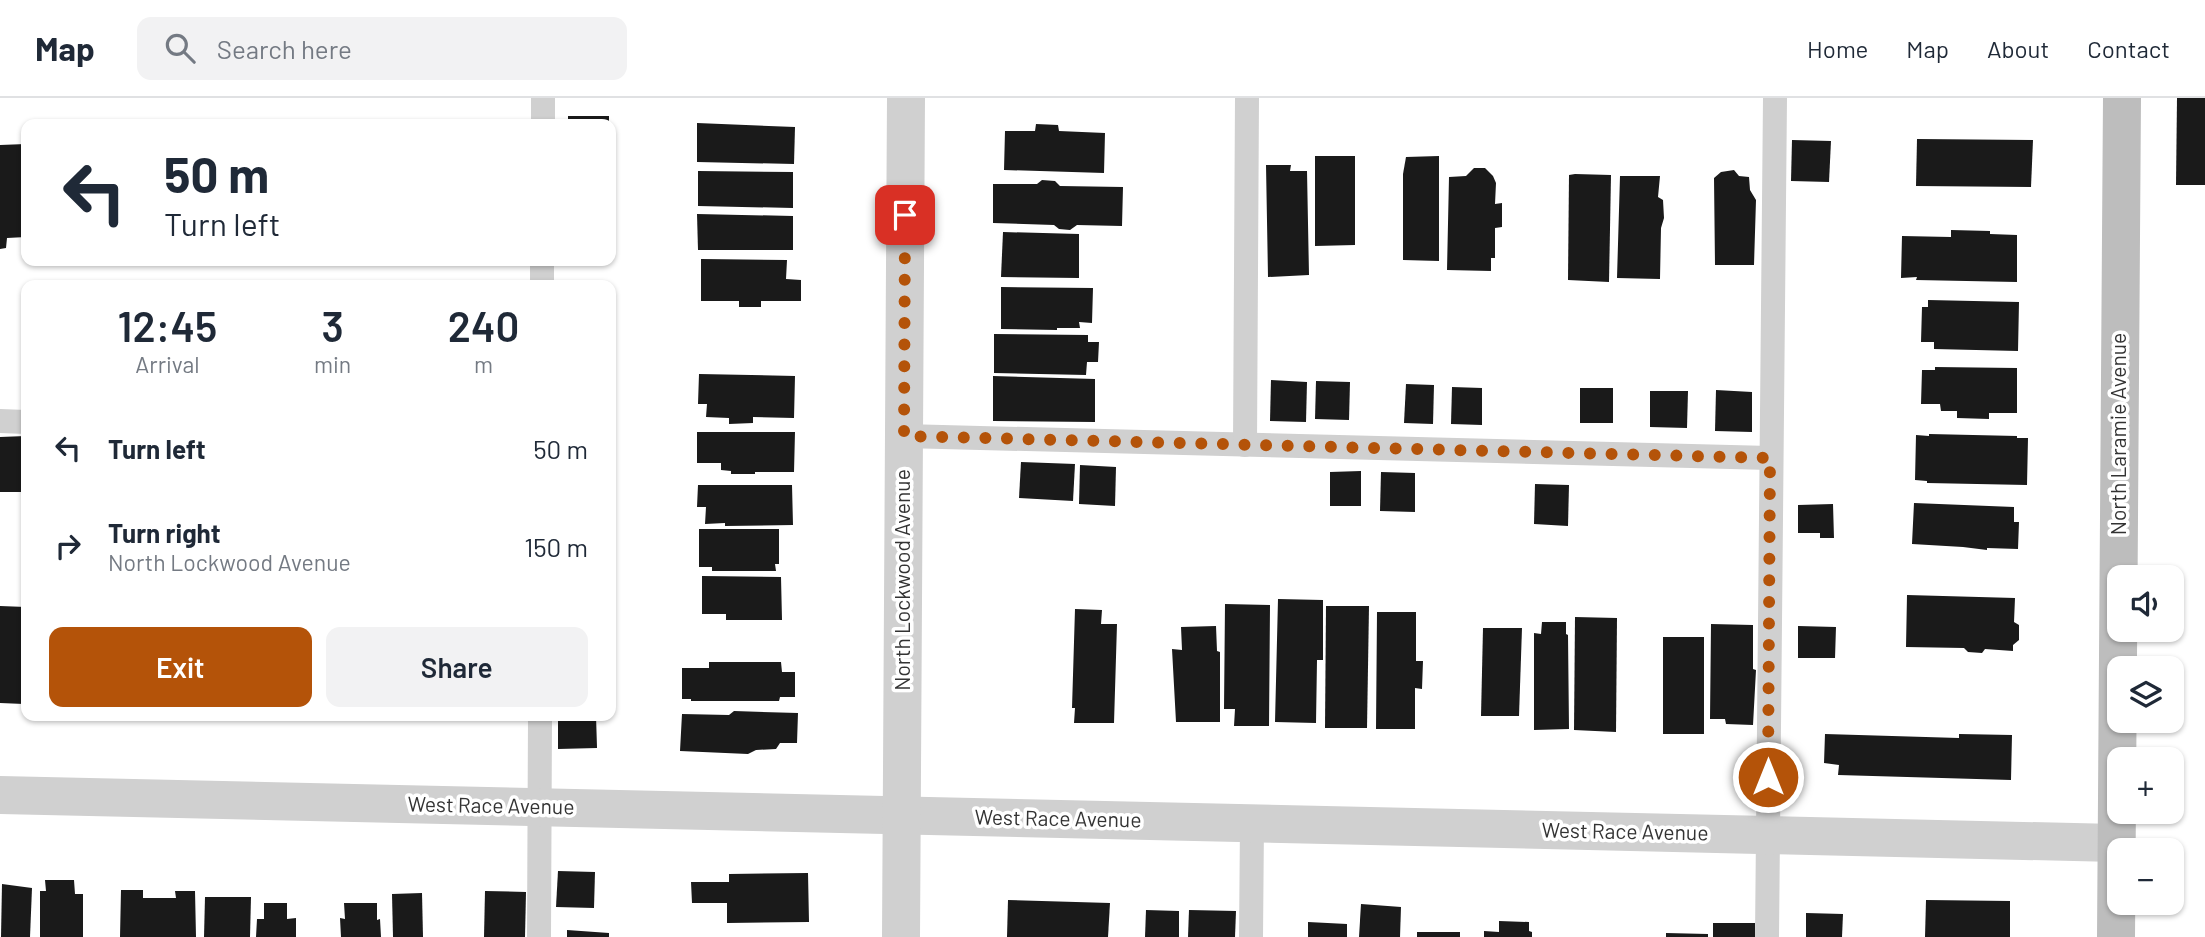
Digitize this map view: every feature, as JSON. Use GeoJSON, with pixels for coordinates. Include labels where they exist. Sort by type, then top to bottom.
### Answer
{"type":"FeatureCollection","features":[{"type":"Feature","properties":{"kind":"street","name":"North Lockwood Avenue"},"geometry":{"type":"LineString","coordinates":[[901,937],[906,98]]}},
{"type":"Feature","properties":{"kind":"street","name":"North Laramie Avenue"},"geometry":{"type":"LineString","coordinates":[[2116,838],[2122,98]]}},
{"type":"Feature","properties":{"kind":"street","name":"West Race Avenue"},"geometry":{"type":"LineString","coordinates":[[0,795],[2107,843]]}},
{"type":"Feature","properties":{"kind":"street","name":"North Laramie Avenue"},"geometry":{"type":"LineString","coordinates":[[2116,915],[2116,937]]}},
{"type":"Feature","properties":{"kind":"lane"},"geometry":{"type":"LineString","coordinates":[[543,98],[543,119]]}},
{"type":"Feature","properties":{"kind":"lane"},"geometry":{"type":"LineString","coordinates":[[1245,445],[1248,98]]}},
{"type":"Feature","properties":{"kind":"lane"},"geometry":{"type":"LineString","coordinates":[[1767,937],[1775,98]]}},
{"type":"Feature","properties":{"kind":"lane"},"geometry":{"type":"LineString","coordinates":[[0,421],[21,422]]}},
{"type":"Feature","properties":{"kind":"lane"},"geometry":{"type":"LineString","coordinates":[[904,436],[1770,458]]}},
{"type":"Feature","properties":{"kind":"lane"},"geometry":{"type":"LineString","coordinates":[[539,937],[540,721]]}},
{"type":"Feature","properties":{"kind":"lane"},"geometry":{"type":"LineString","coordinates":[[1251,937],[1252,823]]}},
{"type":"Feature","properties":{"kind":"building"},"geometry":{"type":"Polygon","coordinates":[[[2177,98],[2205,98],[2205,185],[2176,185],[2177,98]]]}},
{"type":"Feature","properties":{"kind":"building"},"geometry":{"type":"Polygon","coordinates":[[[568,116],[609,116],[609,119],[568,119],[568,116]]]}},
{"type":"Feature","properties":{"kind":"building"},"geometry":{"type":"Polygon","coordinates":[[[697,123],[795,127],[794,164],[697,162],[697,123]]]}},
{"type":"Feature","properties":{"kind":"building"},"geometry":{"type":"Polygon","coordinates":[[[1036,124],[1058,125],[1059,131],[1105,133],[1104,173],[1004,170],[1005,131],[1035,131],[1036,124]]]}},
{"type":"Feature","properties":{"kind":"building"},"geometry":{"type":"Polygon","coordinates":[[[1917,139],[2033,140],[2031,187],[1916,186],[1917,139]]]}},
{"type":"Feature","properties":{"kind":"building"},"geometry":{"type":"Polygon","coordinates":[[[1792,140],[1831,141],[1829,182],[1791,181],[1792,140]]]}},
{"type":"Feature","properties":{"kind":"building"},"geometry":{"type":"Polygon","coordinates":[[[21,144],[21,237],[7,238],[6,248],[0,249],[0,145],[21,144]]]}},
{"type":"Feature","properties":{"kind":"building"},"geometry":{"type":"Polygon","coordinates":[[[1315,156],[1355,156],[1355,245],[1315,246],[1315,156]]]}},
{"type":"Feature","properties":{"kind":"building"},"geometry":{"type":"Polygon","coordinates":[[[1439,156],[1439,261],[1403,260],[1403,174],[1406,157],[1439,156]]]}},
{"type":"Feature","properties":{"kind":"building"},"geometry":{"type":"Polygon","coordinates":[[[1266,165],[1291,165],[1290,171],[1307,171],[1309,275],[1268,277],[1266,165]]]}},
{"type":"Feature","properties":{"kind":"building"},"geometry":{"type":"Polygon","coordinates":[[[1474,168],[1485,168],[1493,176],[1496,183],[1495,204],[1502,203],[1502,227],[1495,228],[1495,258],[1491,258],[1491,271],[1447,270],[1449,177],[1466,176],[1474,168]]]}},
{"type":"Feature","properties":{"kind":"building"},"geometry":{"type":"Polygon","coordinates":[[[1734,170],[1739,176],[1749,177],[1750,190],[1756,200],[1754,265],[1715,265],[1714,178],[1721,172],[1734,170]]]}},
{"type":"Feature","properties":{"kind":"building"},"geometry":{"type":"Polygon","coordinates":[[[698,171],[793,172],[793,208],[698,206],[698,171]]]}},
{"type":"Feature","properties":{"kind":"building"},"geometry":{"type":"Polygon","coordinates":[[[1569,175],[1611,175],[1609,282],[1568,280],[1569,175]]]}},
{"type":"Feature","properties":{"kind":"building"},"geometry":{"type":"Polygon","coordinates":[[[1620,176],[1660,176],[1658,197],[1663,200],[1664,218],[1661,228],[1660,279],[1617,278],[1620,176]]]}},
{"type":"Feature","properties":{"kind":"building"},"geometry":{"type":"Polygon","coordinates":[[[1042,180],[1055,181],[1060,186],[1123,187],[1122,226],[1077,225],[1070,230],[1059,229],[1054,225],[993,223],[993,184],[1037,184],[1042,180]]]}},
{"type":"Feature","properties":{"kind":"building"},"geometry":{"type":"Polygon","coordinates":[[[697,214],[793,216],[793,250],[698,250],[697,214]]]}},
{"type":"Feature","properties":{"kind":"building"},"geometry":{"type":"Polygon","coordinates":[[[1951,230],[2017,235],[2017,282],[1901,278],[1902,236],[1951,237],[1951,230]]]}},
{"type":"Feature","properties":{"kind":"building"},"geometry":{"type":"Polygon","coordinates":[[[1003,232],[1079,234],[1079,278],[1001,277],[1003,232]]]}},
{"type":"Feature","properties":{"kind":"building"},"geometry":{"type":"Polygon","coordinates":[[[701,259],[787,260],[786,279],[801,280],[801,301],[761,301],[761,307],[739,307],[739,301],[701,301],[701,259]]]}},
{"type":"Feature","properties":{"kind":"building"},"geometry":{"type":"Polygon","coordinates":[[[1001,287],[1093,288],[1092,323],[1079,322],[1080,328],[1057,330],[1001,329],[1001,287]]]}},
{"type":"Feature","properties":{"kind":"building"},"geometry":{"type":"Polygon","coordinates":[[[1928,300],[2019,302],[2018,351],[1934,349],[1934,342],[1921,342],[1922,307],[1928,307],[1928,300]]]}},
{"type":"Feature","properties":{"kind":"building"},"geometry":{"type":"Polygon","coordinates":[[[994,334],[1088,335],[1088,342],[1099,342],[1098,362],[1087,362],[1086,375],[994,373],[994,334]]]}},
{"type":"Feature","properties":{"kind":"building"},"geometry":{"type":"Polygon","coordinates":[[[1935,367],[2017,368],[2017,413],[1989,413],[1989,419],[1957,418],[1957,411],[1941,411],[1940,404],[1921,404],[1922,370],[1935,370],[1935,367]]]}},
{"type":"Feature","properties":{"kind":"building"},"geometry":{"type":"Polygon","coordinates":[[[699,374],[795,376],[794,418],[753,417],[753,423],[729,424],[729,418],[706,417],[707,404],[698,404],[699,374]]]}},
{"type":"Feature","properties":{"kind":"building"},"geometry":{"type":"Polygon","coordinates":[[[993,376],[1095,379],[1095,422],[993,421],[993,376]]]}},
{"type":"Feature","properties":{"kind":"building"},"geometry":{"type":"Polygon","coordinates":[[[1271,380],[1307,382],[1306,422],[1270,421],[1271,380]]]}},
{"type":"Feature","properties":{"kind":"building"},"geometry":{"type":"Polygon","coordinates":[[[1316,381],[1350,382],[1349,420],[1315,419],[1316,381]]]}},
{"type":"Feature","properties":{"kind":"building"},"geometry":{"type":"Polygon","coordinates":[[[1406,384],[1434,385],[1433,424],[1404,423],[1406,384]]]}},
{"type":"Feature","properties":{"kind":"building"},"geometry":{"type":"Polygon","coordinates":[[[1452,387],[1482,388],[1482,425],[1451,424],[1452,387]]]}},
{"type":"Feature","properties":{"kind":"building"},"geometry":{"type":"Polygon","coordinates":[[[1580,388],[1613,388],[1613,423],[1580,423],[1580,388]]]}},
{"type":"Feature","properties":{"kind":"building"},"geometry":{"type":"Polygon","coordinates":[[[1716,390],[1752,392],[1752,432],[1715,431],[1716,390]]]}},
{"type":"Feature","properties":{"kind":"building"},"geometry":{"type":"Polygon","coordinates":[[[1650,391],[1688,391],[1687,428],[1650,427],[1650,391]]]}},
{"type":"Feature","properties":{"kind":"building"},"geometry":{"type":"Polygon","coordinates":[[[697,432],[795,432],[794,472],[731,474],[731,471],[721,470],[721,463],[697,463],[697,432]]]}},
{"type":"Feature","properties":{"kind":"building"},"geometry":{"type":"Polygon","coordinates":[[[1916,435],[2028,438],[2027,485],[1927,483],[1915,480],[1916,435]]]}},
{"type":"Feature","properties":{"kind":"building"},"geometry":{"type":"Polygon","coordinates":[[[21,436],[21,492],[0,492],[0,437],[21,436]]]}},
{"type":"Feature","properties":{"kind":"building"},"geometry":{"type":"Polygon","coordinates":[[[1021,462],[1075,464],[1073,501],[1019,498],[1021,462]]]}},
{"type":"Feature","properties":{"kind":"building"},"geometry":{"type":"Polygon","coordinates":[[[1080,465],[1116,467],[1115,506],[1079,504],[1080,465]]]}},
{"type":"Feature","properties":{"kind":"building"},"geometry":{"type":"Polygon","coordinates":[[[1361,471],[1361,506],[1330,506],[1330,472],[1361,471]]]}},
{"type":"Feature","properties":{"kind":"building"},"geometry":{"type":"Polygon","coordinates":[[[1381,472],[1415,473],[1415,512],[1380,511],[1381,472]]]}},
{"type":"Feature","properties":{"kind":"building"},"geometry":{"type":"Polygon","coordinates":[[[1535,484],[1569,485],[1568,526],[1534,524],[1535,484]]]}},
{"type":"Feature","properties":{"kind":"building"},"geometry":{"type":"Polygon","coordinates":[[[698,485],[792,485],[793,525],[705,524],[706,507],[697,507],[698,485]]]}},
{"type":"Feature","properties":{"kind":"building"},"geometry":{"type":"Polygon","coordinates":[[[1914,503],[2014,507],[2014,522],[2019,522],[2018,549],[1987,550],[1912,544],[1914,503]]]}},
{"type":"Feature","properties":{"kind":"building"},"geometry":{"type":"Polygon","coordinates":[[[1833,504],[1834,538],[1820,538],[1820,533],[1798,533],[1798,505],[1833,504]]]}},
{"type":"Feature","properties":{"kind":"building"},"geometry":{"type":"Polygon","coordinates":[[[699,529],[779,529],[779,564],[775,564],[776,571],[712,571],[712,567],[699,567],[699,529]]]}},
{"type":"Feature","properties":{"kind":"building"},"geometry":{"type":"Polygon","coordinates":[[[702,576],[781,577],[782,620],[726,620],[726,614],[702,614],[702,576]]]}},
{"type":"Feature","properties":{"kind":"building"},"geometry":{"type":"Polygon","coordinates":[[[1907,595],[2015,598],[2014,622],[2019,625],[2019,640],[2013,645],[2013,651],[1985,649],[1982,653],[1968,652],[1964,648],[1906,647],[1907,595]]]}},
{"type":"Feature","properties":{"kind":"building"},"geometry":{"type":"Polygon","coordinates":[[[1278,599],[1323,600],[1323,660],[1317,660],[1316,723],[1275,722],[1278,599]]]}},
{"type":"Feature","properties":{"kind":"building"},"geometry":{"type":"Polygon","coordinates":[[[1225,604],[1270,605],[1269,726],[1234,726],[1235,709],[1224,709],[1225,604]]]}},
{"type":"Feature","properties":{"kind":"building"},"geometry":{"type":"Polygon","coordinates":[[[0,606],[21,607],[21,704],[0,703],[0,606]]]}},
{"type":"Feature","properties":{"kind":"building"},"geometry":{"type":"Polygon","coordinates":[[[1326,606],[1369,606],[1367,728],[1325,728],[1326,606]]]}},
{"type":"Feature","properties":{"kind":"building"},"geometry":{"type":"Polygon","coordinates":[[[1075,609],[1102,610],[1101,624],[1117,624],[1114,723],[1074,723],[1075,708],[1072,708],[1075,609]]]}},
{"type":"Feature","properties":{"kind":"building"},"geometry":{"type":"Polygon","coordinates":[[[1377,612],[1416,612],[1416,661],[1423,661],[1422,689],[1415,688],[1415,729],[1376,729],[1377,612]]]}},
{"type":"Feature","properties":{"kind":"building"},"geometry":{"type":"Polygon","coordinates":[[[1575,617],[1617,618],[1616,732],[1574,730],[1575,617]]]}},
{"type":"Feature","properties":{"kind":"building"},"geometry":{"type":"Polygon","coordinates":[[[1542,622],[1566,622],[1569,729],[1534,730],[1534,633],[1541,634],[1542,622]]]}},
{"type":"Feature","properties":{"kind":"building"},"geometry":{"type":"Polygon","coordinates":[[[1711,624],[1753,625],[1753,669],[1756,670],[1753,725],[1726,724],[1725,719],[1710,719],[1711,624]]]}},
{"type":"Feature","properties":{"kind":"building"},"geometry":{"type":"Polygon","coordinates":[[[1216,626],[1217,651],[1220,652],[1220,722],[1176,722],[1172,649],[1182,650],[1181,627],[1216,626]]]}},
{"type":"Feature","properties":{"kind":"building"},"geometry":{"type":"Polygon","coordinates":[[[1798,626],[1836,627],[1835,658],[1798,658],[1798,626]]]}},
{"type":"Feature","properties":{"kind":"building"},"geometry":{"type":"Polygon","coordinates":[[[1483,628],[1522,628],[1519,716],[1481,716],[1483,628]]]}},
{"type":"Feature","properties":{"kind":"building"},"geometry":{"type":"Polygon","coordinates":[[[1663,637],[1704,637],[1704,734],[1663,734],[1663,637]]]}},
{"type":"Feature","properties":{"kind":"building"},"geometry":{"type":"Polygon","coordinates":[[[709,662],[781,662],[782,672],[795,672],[795,697],[780,697],[779,701],[682,699],[682,668],[709,668],[709,662]]]}},
{"type":"Feature","properties":{"kind":"building"},"geometry":{"type":"Polygon","coordinates":[[[734,711],[798,713],[797,743],[780,743],[776,749],[756,750],[748,754],[680,751],[682,714],[729,715],[734,711]]]}},
{"type":"Feature","properties":{"kind":"building"},"geometry":{"type":"Polygon","coordinates":[[[558,721],[596,721],[597,748],[558,749],[558,721]]]}},
{"type":"Feature","properties":{"kind":"building"},"geometry":{"type":"Polygon","coordinates":[[[1825,734],[1959,738],[1959,734],[2012,735],[2011,780],[1838,775],[1839,765],[1824,763],[1825,734]]]}},
{"type":"Feature","properties":{"kind":"building"},"geometry":{"type":"Polygon","coordinates":[[[558,871],[595,872],[594,908],[556,907],[558,871]]]}},
{"type":"Feature","properties":{"kind":"building"},"geometry":{"type":"Polygon","coordinates":[[[808,873],[809,922],[727,923],[727,903],[692,903],[691,882],[729,882],[729,874],[808,873]]]}},
{"type":"Feature","properties":{"kind":"building"},"geometry":{"type":"Polygon","coordinates":[[[45,880],[74,880],[75,894],[83,894],[83,937],[40,937],[40,891],[46,891],[45,880]]]}},
{"type":"Feature","properties":{"kind":"building"},"geometry":{"type":"Polygon","coordinates":[[[2,884],[32,888],[30,937],[1,937],[2,884]]]}},
{"type":"Feature","properties":{"kind":"building"},"geometry":{"type":"Polygon","coordinates":[[[121,890],[143,890],[143,898],[176,898],[175,891],[195,891],[196,937],[120,937],[121,890]]]}},
{"type":"Feature","properties":{"kind":"building"},"geometry":{"type":"Polygon","coordinates":[[[485,891],[526,892],[525,937],[484,937],[485,891]]]}},
{"type":"Feature","properties":{"kind":"building"},"geometry":{"type":"Polygon","coordinates":[[[422,893],[423,937],[393,937],[392,894],[422,893]]]}},
{"type":"Feature","properties":{"kind":"building"},"geometry":{"type":"Polygon","coordinates":[[[205,897],[251,897],[250,937],[204,937],[205,897]]]}},
{"type":"Feature","properties":{"kind":"building"},"geometry":{"type":"Polygon","coordinates":[[[1008,900],[1110,903],[1108,937],[1007,937],[1008,900]]]}},
{"type":"Feature","properties":{"kind":"building"},"geometry":{"type":"Polygon","coordinates":[[[1926,900],[2010,901],[2010,937],[1925,937],[1926,900]]]}},
{"type":"Feature","properties":{"kind":"building"},"geometry":{"type":"Polygon","coordinates":[[[264,903],[287,903],[287,919],[296,918],[296,937],[256,937],[257,919],[264,919],[264,903]]]}},
{"type":"Feature","properties":{"kind":"building"},"geometry":{"type":"Polygon","coordinates":[[[344,903],[377,903],[381,937],[341,937],[340,918],[345,919],[344,903]]]}},
{"type":"Feature","properties":{"kind":"building"},"geometry":{"type":"Polygon","coordinates":[[[1361,904],[1401,907],[1400,937],[1359,937],[1361,904]]]}},
{"type":"Feature","properties":{"kind":"building"},"geometry":{"type":"Polygon","coordinates":[[[1146,910],[1179,911],[1179,937],[1145,937],[1146,910]]]}},
{"type":"Feature","properties":{"kind":"building"},"geometry":{"type":"Polygon","coordinates":[[[1189,910],[1236,911],[1235,937],[1188,937],[1189,910]]]}},
{"type":"Feature","properties":{"kind":"building"},"geometry":{"type":"Polygon","coordinates":[[[1806,913],[1843,914],[1842,937],[1806,937],[1806,913]]]}},
{"type":"Feature","properties":{"kind":"building"},"geometry":{"type":"Polygon","coordinates":[[[1499,921],[1529,922],[1532,937],[1484,937],[1484,931],[1499,932],[1499,921]]]}},
{"type":"Feature","properties":{"kind":"building"},"geometry":{"type":"Polygon","coordinates":[[[1308,922],[1347,924],[1347,937],[1308,937],[1308,922]]]}},
{"type":"Feature","properties":{"kind":"building"},"geometry":{"type":"Polygon","coordinates":[[[1713,923],[1755,923],[1755,937],[1713,937],[1713,923]]]}},
{"type":"Feature","properties":{"kind":"building"},"geometry":{"type":"Polygon","coordinates":[[[567,930],[609,933],[609,937],[567,937],[567,930]]]}},
{"type":"Feature","properties":{"kind":"building"},"geometry":{"type":"Polygon","coordinates":[[[1417,932],[1460,932],[1460,937],[1417,937],[1417,932]]]}},
{"type":"Feature","properties":{"kind":"building"},"geometry":{"type":"Polygon","coordinates":[[[1666,933],[1708,934],[1708,937],[1666,937],[1666,933]]]}},
{"type":"Feature","properties":{"kind":"route"},"geometry":{"type":"LineString","coordinates":[[905,215],[904,436],[1770,458],[1768,777]]}}]}
